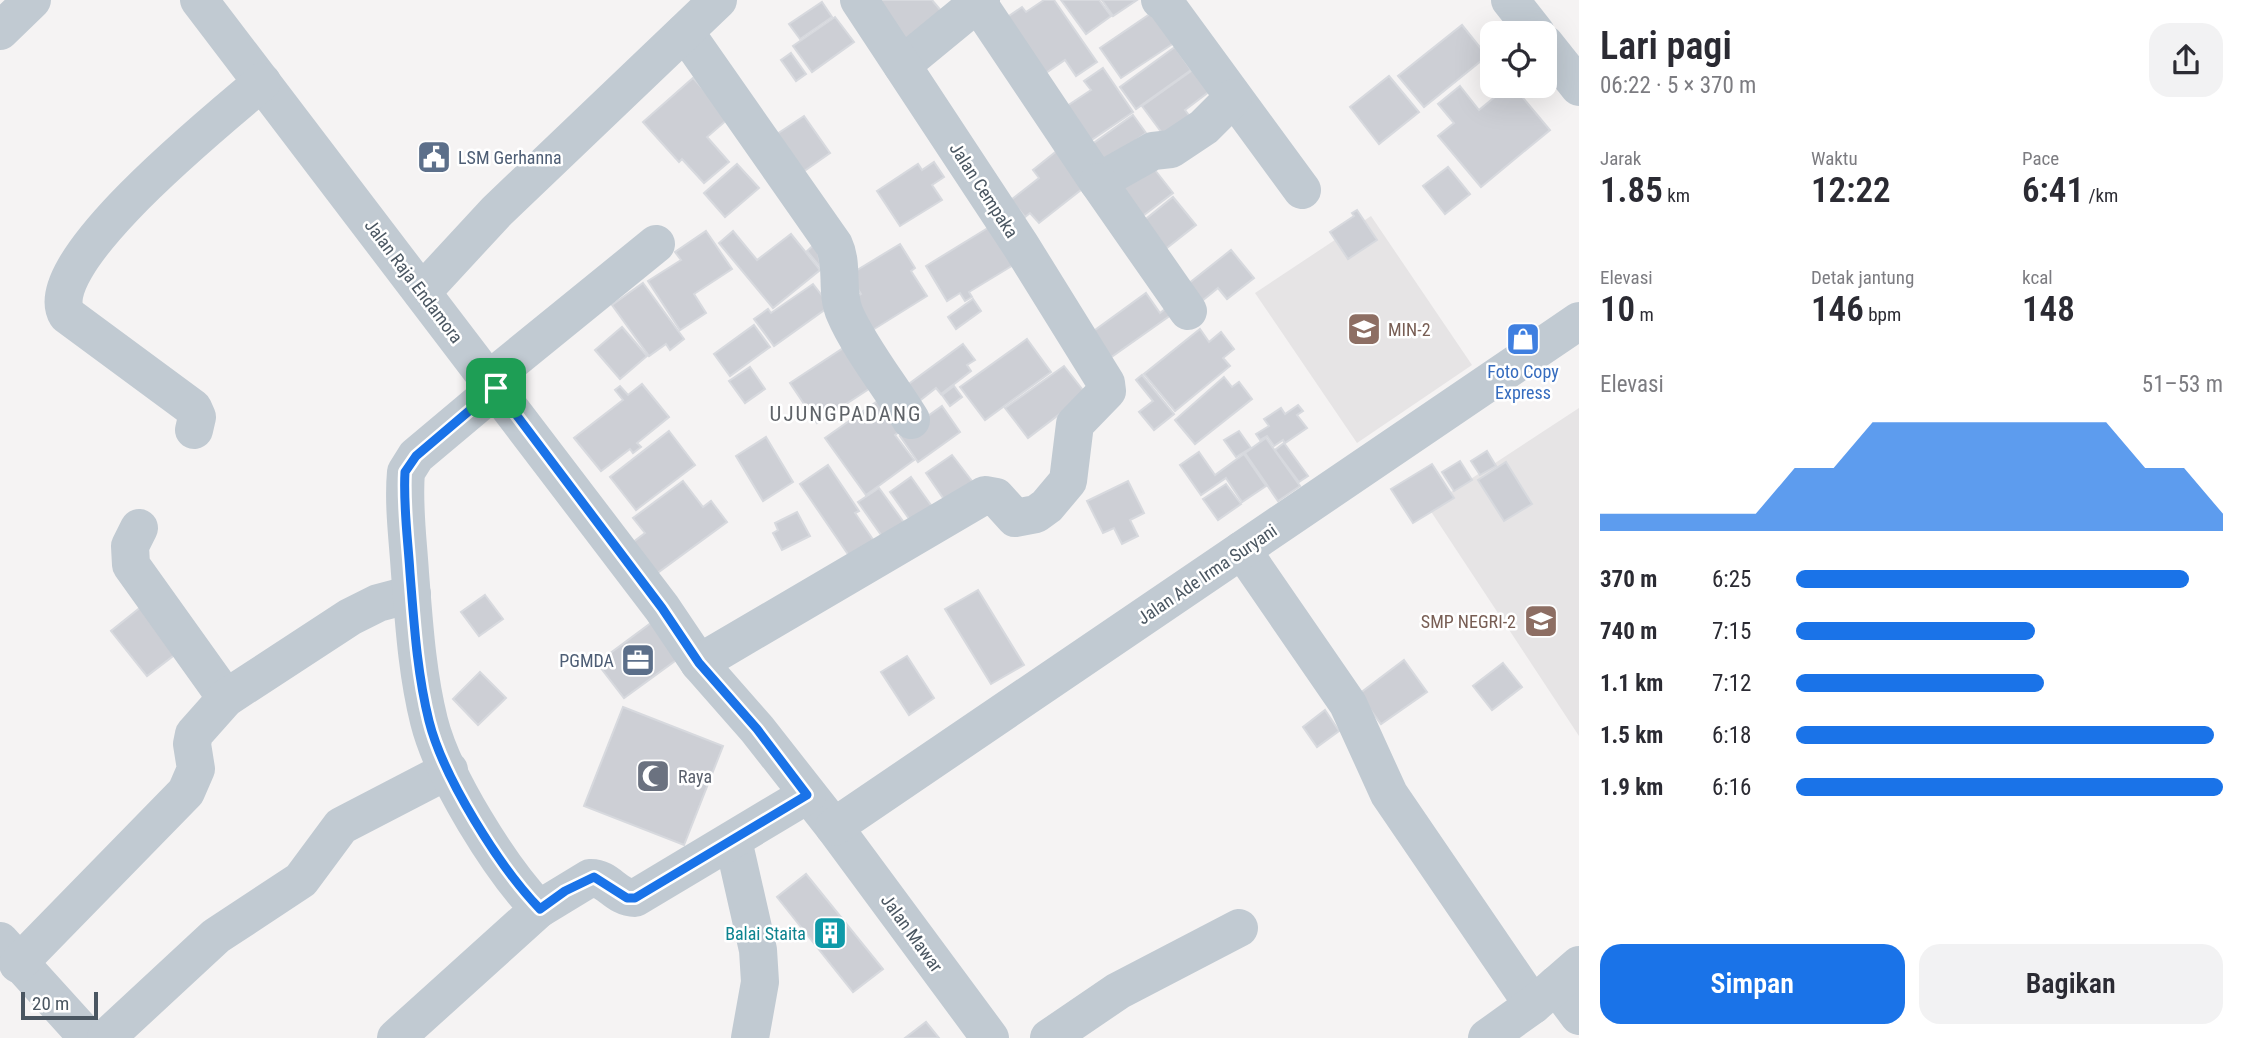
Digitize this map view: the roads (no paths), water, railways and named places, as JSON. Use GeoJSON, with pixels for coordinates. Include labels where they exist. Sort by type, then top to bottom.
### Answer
{"type":"FeatureCollection","features":[{"type":"Feature","properties":{"kind":"street"},"geometry":{"type":"LineString","coordinates":[[0,31],[32,0]]}},
{"type":"Feature","properties":{"kind":"street","name":"Jalan Raja Endamora"},"geometry":{"type":"LineString","coordinates":[[200,0],[662,608],[699,663],[757,729],[834,827]]}},
{"type":"Feature","properties":{"kind":"street"},"geometry":{"type":"LineString","coordinates":[[422,292],[497,211],[718,0]]}},
{"type":"Feature","properties":{"kind":"street","name":"Jalan Cempaka"},"geometry":{"type":"LineString","coordinates":[[699,663],[985,495],[996,497],[1015,518],[1036,514],[1047,506],[1068,481],[1075,424],[1104,397],[1106,383],[859,0]]}},
{"type":"Feature","properties":{"kind":"street"},"geometry":{"type":"LineString","coordinates":[[1160,0],[1165,2],[1302,190]]}},
{"type":"Feature","properties":{"kind":"street"},"geometry":{"type":"LineString","coordinates":[[1510,0],[1527,21]]}},
{"type":"Feature","properties":{"kind":"street"},"geometry":{"type":"LineString","coordinates":[[902,65],[980,1],[1098,183],[1188,311]]}},
{"type":"Feature","properties":{"kind":"street"},"geometry":{"type":"LineString","coordinates":[[685,32],[834,245],[838,254],[838,284],[844,313],[911,419]]}},
{"type":"Feature","properties":{"kind":"street"},"geometry":{"type":"LineString","coordinates":[[1557,59],[1579,87]]}},
{"type":"Feature","properties":{"kind":"street"},"geometry":{"type":"LineString","coordinates":[[194,430],[197,417],[193,408],[67,316],[63,295],[72,273],[108,223],[154,176],[262,82]]}},
{"type":"Feature","properties":{"kind":"street"},"geometry":{"type":"LineString","coordinates":[[1098,183],[1153,151],[1171,149],[1204,127],[1233,98]]}},
{"type":"Feature","properties":{"kind":"street"},"geometry":{"type":"LineString","coordinates":[[540,909],[501,859],[449,771],[430,724],[416,650],[405,507],[408,465],[493,384],[656,244]]}},
{"type":"Feature","properties":{"kind":"street","name":"Jalan Ade Irma Suryani"},"geometry":{"type":"LineString","coordinates":[[834,827],[1579,321]]}},
{"type":"Feature","properties":{"kind":"street"},"geometry":{"type":"LineString","coordinates":[[139,528],[130,546],[131,565],[226,698]]}},
{"type":"Feature","properties":{"kind":"street"},"geometry":{"type":"LineString","coordinates":[[1242,550],[1348,704],[1389,794],[1556,985],[1579,1016]]}},
{"type":"Feature","properties":{"kind":"street"},"geometry":{"type":"LineString","coordinates":[[88,1038],[9,952],[186,792],[196,769],[192,744],[194,734],[226,698],[350,617],[378,603],[412,594]]}},
{"type":"Feature","properties":{"kind":"street"},"geometry":{"type":"LineString","coordinates":[[106,1038],[216,936],[301,880],[341,826],[449,771]]}},
{"type":"Feature","properties":{"kind":"street"},"geometry":{"type":"LineString","coordinates":[[396,1038],[540,909],[565,891],[594,877],[627,898],[635,898],[807,795]]}},
{"type":"Feature","properties":{"kind":"street","name":"Jalan Mawar"},"geometry":{"type":"LineString","coordinates":[[834,827],[990,1038]]}},
{"type":"Feature","properties":{"kind":"street"},"geometry":{"type":"LineString","coordinates":[[733,840],[758,950],[760,982],[750,1038]]}},
{"type":"Feature","properties":{"kind":"street"},"geometry":{"type":"LineString","coordinates":[[1049,1038],[1118,991],[1239,928]]}},
{"type":"Feature","properties":{"kind":"street"},"geometry":{"type":"LineString","coordinates":[[1487,1038],[1556,985]]}},
{"type":"Feature","properties":{"kind":"place","name":"LSM Gerhanna"},"geometry":{"type":"Point","coordinates":[434,157]}},
{"type":"Feature","properties":{"kind":"place","name":"MIN-2"},"geometry":{"type":"Point","coordinates":[1364,329]}},
{"type":"Feature","properties":{"kind":"place","name":"Foto Copy Express"},"geometry":{"type":"Point","coordinates":[1523,339]}},
{"type":"Feature","properties":{"kind":"place","name":"SMP NEGRI-2"},"geometry":{"type":"Point","coordinates":[1541,621]}},
{"type":"Feature","properties":{"kind":"place","name":"PGMDA"},"geometry":{"type":"Point","coordinates":[638,660]}},
{"type":"Feature","properties":{"kind":"place","name":"Raya"},"geometry":{"type":"Point","coordinates":[653,776]}},
{"type":"Feature","properties":{"kind":"place","name":"Balai Staita"},"geometry":{"type":"Point","coordinates":[830,933]}},
{"type":"Feature","properties":{"kind":"district","name":"UJUNGPADANG"},"geometry":{"type":"Point","coordinates":[846,414]}}]}
